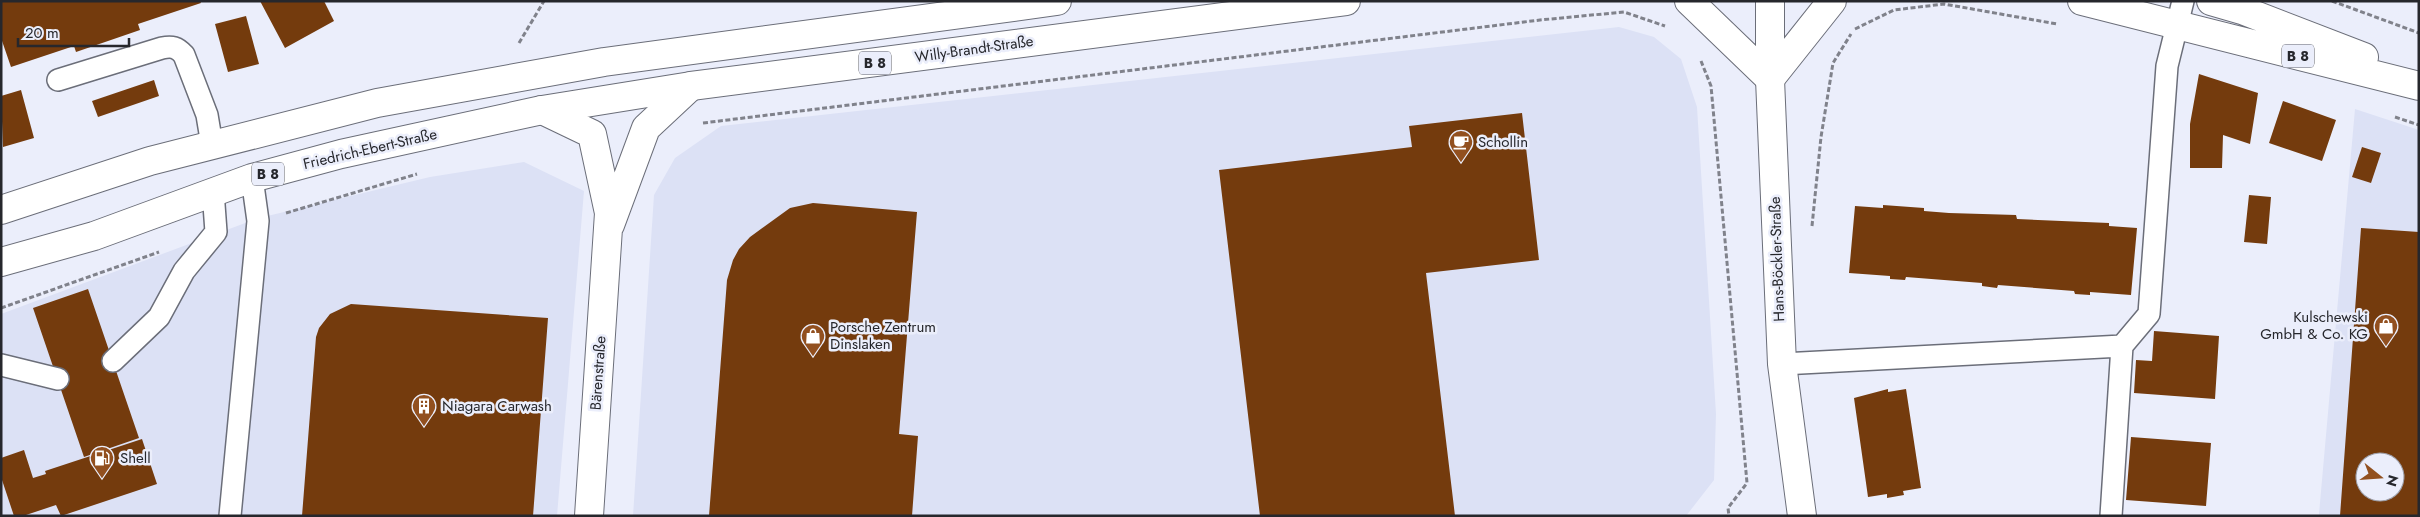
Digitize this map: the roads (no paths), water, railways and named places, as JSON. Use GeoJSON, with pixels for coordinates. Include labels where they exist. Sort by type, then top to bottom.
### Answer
{"type":"FeatureCollection","features":[{"type":"Feature","properties":{"kind":"main road"},"geometry":{"type":"LineString","coordinates":[[1,210],[113,173],[212,145],[377,103],[604,62],[1057,1]]}},
{"type":"Feature","properties":{"kind":"main road","name":"Willy-Brandt-Straße"},"geometry":{"type":"LineString","coordinates":[[542,110],[691,86],[1346,1]]}},
{"type":"Feature","properties":{"kind":"main road"},"geometry":{"type":"LineString","coordinates":[[1689,1],[1770,79],[1832,1]]}},
{"type":"Feature","properties":{"kind":"main road","name":"Hans-Böckler-Straße"},"geometry":{"type":"LineString","coordinates":[[1770,1],[1770,79],[1782,364],[1802,516]]}},
{"type":"Feature","properties":{"kind":"main road","name":"B 8"},"geometry":{"type":"LineString","coordinates":[[2082,1],[2180,13],[2419,86]]}},
{"type":"Feature","properties":{"kind":"main road","name":"B 8"},"geometry":{"type":"LineString","coordinates":[[2211,1],[2243,6],[2419,78]]}},
{"type":"Feature","properties":{"kind":"main road","name":"Bärenstraße"},"geometry":{"type":"LineString","coordinates":[[609,222],[646,128],[691,86]]}},
{"type":"Feature","properties":{"kind":"main road","name":"Bärenstraße"},"geometry":{"type":"LineString","coordinates":[[542,110],[592,134],[609,222],[588,516]]}},
{"type":"Feature","properties":{"kind":"main road","name":"Friedrich-Ebert-Straße"},"geometry":{"type":"LineString","coordinates":[[1,262],[94,236],[252,178],[341,154],[542,110]]}},
{"type":"Feature","properties":{"kind":"main road"},"geometry":{"type":"LineString","coordinates":[[1,231],[52,214],[113,173]]}},
{"type":"Feature","properties":{"kind":"lane"},"geometry":{"type":"LineString","coordinates":[[2111,516],[2122,346],[2149,314],[2166,66],[2180,13]]}},
{"type":"Feature","properties":{"kind":"lane"},"geometry":{"type":"LineString","coordinates":[[58,80],[172,46],[184,55],[206,115],[212,145]]}},
{"type":"Feature","properties":{"kind":"lane"},"geometry":{"type":"LineString","coordinates":[[230,516],[258,221],[252,178]]}},
{"type":"Feature","properties":{"kind":"lane"},"geometry":{"type":"LineString","coordinates":[[113,361],[158,317],[184,271],[216,232],[213,191]]}},
{"type":"Feature","properties":{"kind":"lane"},"geometry":{"type":"LineString","coordinates":[[1782,364],[2122,346]]}},
{"type":"Feature","properties":{"kind":"lane"},"geometry":{"type":"LineString","coordinates":[[1,365],[58,379]]}},
{"type":"Feature","properties":{"kind":"place","name":"Schollin"},"geometry":{"type":"Point","coordinates":[1461,163]}},
{"type":"Feature","properties":{"kind":"place","name":"Kulschewski GmbH & Co. KG"},"geometry":{"type":"Point","coordinates":[2386,347]}},
{"type":"Feature","properties":{"kind":"place","name":"Porsche Zentrum Dinslaken"},"geometry":{"type":"Point","coordinates":[813,357]}},
{"type":"Feature","properties":{"kind":"place","name":"Niagara Carwash"},"geometry":{"type":"Point","coordinates":[424,427]}},
{"type":"Feature","properties":{"kind":"place","name":"Shell"},"geometry":{"type":"Point","coordinates":[102,479]}}]}
